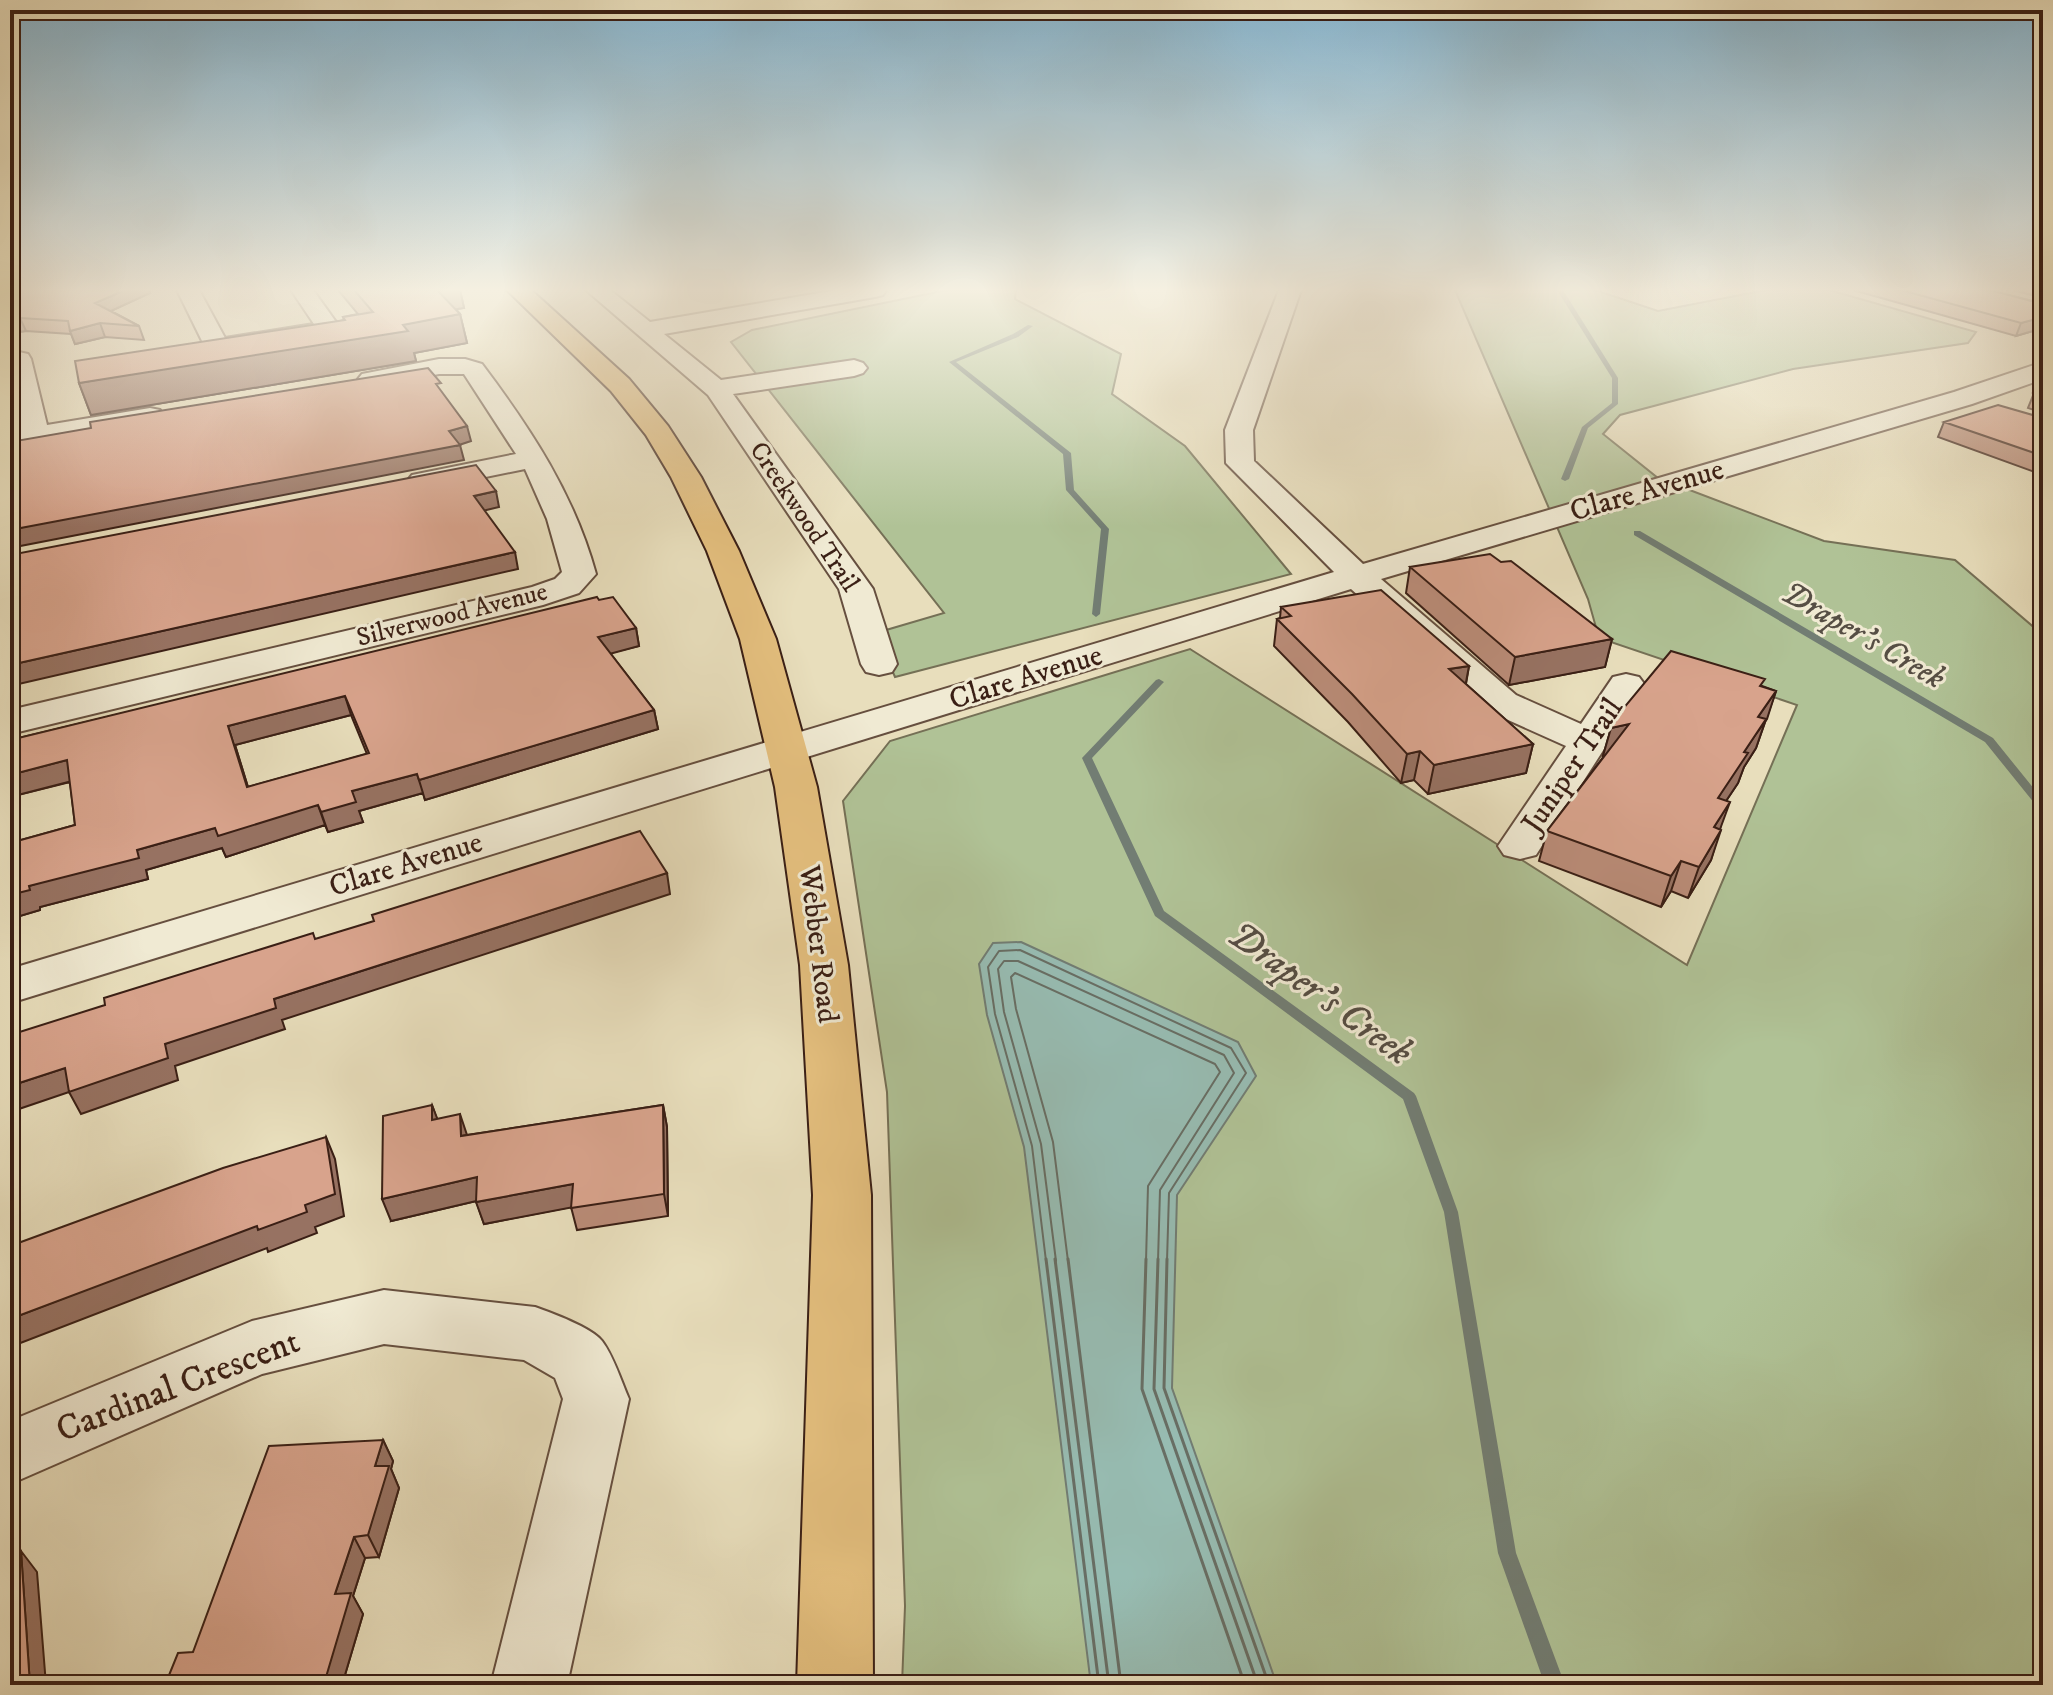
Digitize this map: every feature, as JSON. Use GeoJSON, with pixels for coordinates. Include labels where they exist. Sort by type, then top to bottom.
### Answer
{"type":"FeatureCollection","features":[{"type":"Feature","properties":{"kind":"main road","name":"Webber Road"},"geometry":{"type":"LineString","coordinates":[[603,369],[658,432],[686,477],[723,551],[758,639],[788,750],[824,965],[842,1195],[835,1685]]}},
{"type":"Feature","properties":{"kind":"street"},"geometry":{"type":"LineString","coordinates":[[20,369],[23,438],[173,413]]}},
{"type":"Feature","properties":{"kind":"street","name":"Silverwood Avenue"},"geometry":{"type":"LineString","coordinates":[[340,384],[430,369]]}},
{"type":"Feature","properties":{"kind":"street","name":"Silverwood Avenue"},"geometry":{"type":"LineString","coordinates":[[10,722],[543,595],[567,586],[579,574],[577,561],[551,489],[511,419],[471,369]]}},
{"type":"Feature","properties":{"kind":"street","name":"Creekwood Trail"},"geometry":{"type":"LineString","coordinates":[[691,369],[715,389],[856,589],[879,664]]}},
{"type":"Feature","properties":{"kind":"street"},"geometry":{"type":"LineString","coordinates":[[715,389],[847,369]]}},
{"type":"Feature","properties":{"kind":"street"},"geometry":{"type":"LineString","coordinates":[[1261,369],[1239,430],[1240,463],[1357,576],[1502,703],[1589,742]]}},
{"type":"Feature","properties":{"kind":"street","name":"Clare Avenue"},"geometry":{"type":"LineString","coordinates":[[10,986],[1357,576],[1963,398],[2043,370]]}},
{"type":"Feature","properties":{"kind":"street"},"geometry":{"type":"LineString","coordinates":[[1963,398],[2003,411]]}},
{"type":"Feature","properties":{"kind":"street"},"geometry":{"type":"LineString","coordinates":[[395,486],[533,459]]}},
{"type":"Feature","properties":{"kind":"street","name":"Juniper Trail"},"geometry":{"type":"LineString","coordinates":[[1520,846],[1626,685]]}},
{"type":"Feature","properties":{"kind":"street","name":"Cardinal Crescent"},"geometry":{"type":"LineString","coordinates":[[10,1453],[252,1349],[315,1332],[384,1317],[535,1334],[579,1359],[596,1399],[529,1685]]}},
{"type":"Feature","properties":{"kind":"green space"},"geometry":{"type":"Polygon","coordinates":[[[752,369],[1118,369],[1112,394],[1185,446],[1291,574],[895,677],[876,633],[944,613],[752,369]]]}},
{"type":"Feature","properties":{"kind":"green space"},"geometry":{"type":"Polygon","coordinates":[[[1489,369],[1793,369],[1620,415],[1603,434],[1658,478],[1824,541],[1955,560],[2043,635],[2043,1685],[902,1685],[905,1606],[887,1092],[843,801],[890,741],[1190,649],[1687,965],[1797,705],[1599,638],[1588,599],[1489,369]]]}},
{"type":"Feature","properties":{"kind":"water"},"geometry":{"type":"Polygon","coordinates":[[[1021,942],[1238,1042],[1256,1076],[1177,1195],[1172,1388],[1277,1685],[1091,1685],[1024,1147],[987,1015],[979,964],[993,943],[1021,942]]]}},
{"type":"Feature","properties":{"kind":"building"},"geometry":{"type":"Polygon","coordinates":[[[76,369],[167,369],[79,383],[76,369]]]}},
{"type":"Feature","properties":{"kind":"building"},"geometry":{"type":"Polygon","coordinates":[[[429,369],[441,383],[436,384],[467,426],[449,431],[460,445],[10,530],[10,442],[91,428],[90,422],[429,369]]]}},
{"type":"Feature","properties":{"kind":"building"},"geometry":{"type":"Polygon","coordinates":[[[1998,405],[2043,418],[2043,456],[1944,422],[1998,405]]]}},
{"type":"Feature","properties":{"kind":"building"},"geometry":{"type":"Polygon","coordinates":[[[476,465],[496,491],[474,496],[515,552],[10,665],[10,555],[476,465]]]}},
{"type":"Feature","properties":{"kind":"building"},"geometry":{"type":"Polygon","coordinates":[[[1490,554],[1501,562],[1511,561],[1612,639],[1515,657],[1410,567],[1490,554]]]}},
{"type":"Feature","properties":{"kind":"building"},"geometry":{"type":"Polygon","coordinates":[[[1381,590],[1469,666],[1449,669],[1533,744],[1434,765],[1420,751],[1407,754],[1277,619],[1291,616],[1281,607],[1381,590]]]}},
{"type":"Feature","properties":{"kind":"building"},"geometry":{"type":"Polygon","coordinates":[[[597,597],[599,600],[613,597],[636,628],[598,637],[654,710],[419,780],[417,774],[352,791],[356,802],[321,812],[318,805],[218,836],[215,828],[137,850],[139,858],[29,886],[30,890],[10,895],[10,843],[75,825],[67,760],[10,775],[10,740],[597,597]],[[345,696],[228,726],[247,787],[369,753],[345,696]]]}},
{"type":"Feature","properties":{"kind":"building"},"geometry":{"type":"Polygon","coordinates":[[[1671,651],[1765,679],[1760,686],[1776,691],[1758,717],[1766,719],[1744,752],[1748,753],[1718,798],[1730,802],[1714,827],[1721,830],[1699,867],[1681,861],[1671,876],[1547,831],[1629,724],[1611,728],[1622,710],[1671,651]]]}},
{"type":"Feature","properties":{"kind":"building"},"geometry":{"type":"Polygon","coordinates":[[[640,831],[667,873],[274,999],[276,1008],[165,1044],[168,1058],[69,1092],[65,1068],[10,1086],[10,1035],[105,1005],[104,998],[313,933],[315,939],[374,921],[372,915],[640,831]]]}},
{"type":"Feature","properties":{"kind":"building"},"geometry":{"type":"Polygon","coordinates":[[[432,1105],[432,1120],[460,1114],[461,1136],[663,1105],[664,1194],[571,1208],[573,1184],[476,1202],[477,1177],[382,1199],[383,1116],[432,1105]]]}},
{"type":"Feature","properties":{"kind":"building"},"geometry":{"type":"Polygon","coordinates":[[[326,1137],[335,1194],[305,1205],[307,1212],[258,1230],[257,1226],[10,1319],[10,1246],[223,1168],[326,1137]]]}},
{"type":"Feature","properties":{"kind":"building"},"geometry":{"type":"Polygon","coordinates":[[[383,1440],[375,1466],[389,1466],[368,1535],[354,1537],[335,1594],[351,1593],[326,1677],[304,1678],[301,1685],[165,1685],[178,1653],[193,1652],[269,1446],[383,1440]]]}},
{"type":"Feature","properties":{"kind":"building"},"geometry":{"type":"Polygon","coordinates":[[[21,1551],[30,1685],[10,1685],[10,1556],[21,1551]]]}},
{"type":"Feature","properties":{"kind":"waterway","name":"Draper's Creek"},"geometry":{"type":"LineString","coordinates":[[961,369],[1067,453],[1070,490],[1105,529],[1096,614]]}},
{"type":"Feature","properties":{"kind":"waterway","name":"Draper's Creek"},"geometry":{"type":"LineString","coordinates":[[1565,479],[1585,427],[1615,404],[1615,378],[1609,369]]}},
{"type":"Feature","properties":{"kind":"waterway","name":"Draper's Creek"},"geometry":{"type":"LineString","coordinates":[[1637,533],[1989,740],[2043,807]]}},
{"type":"Feature","properties":{"kind":"waterway","name":"Draper's Creek"},"geometry":{"type":"LineString","coordinates":[[1159,682],[1087,758],[1159,913],[1409,1096],[1451,1212],[1507,1553],[1555,1685]]}}]}
